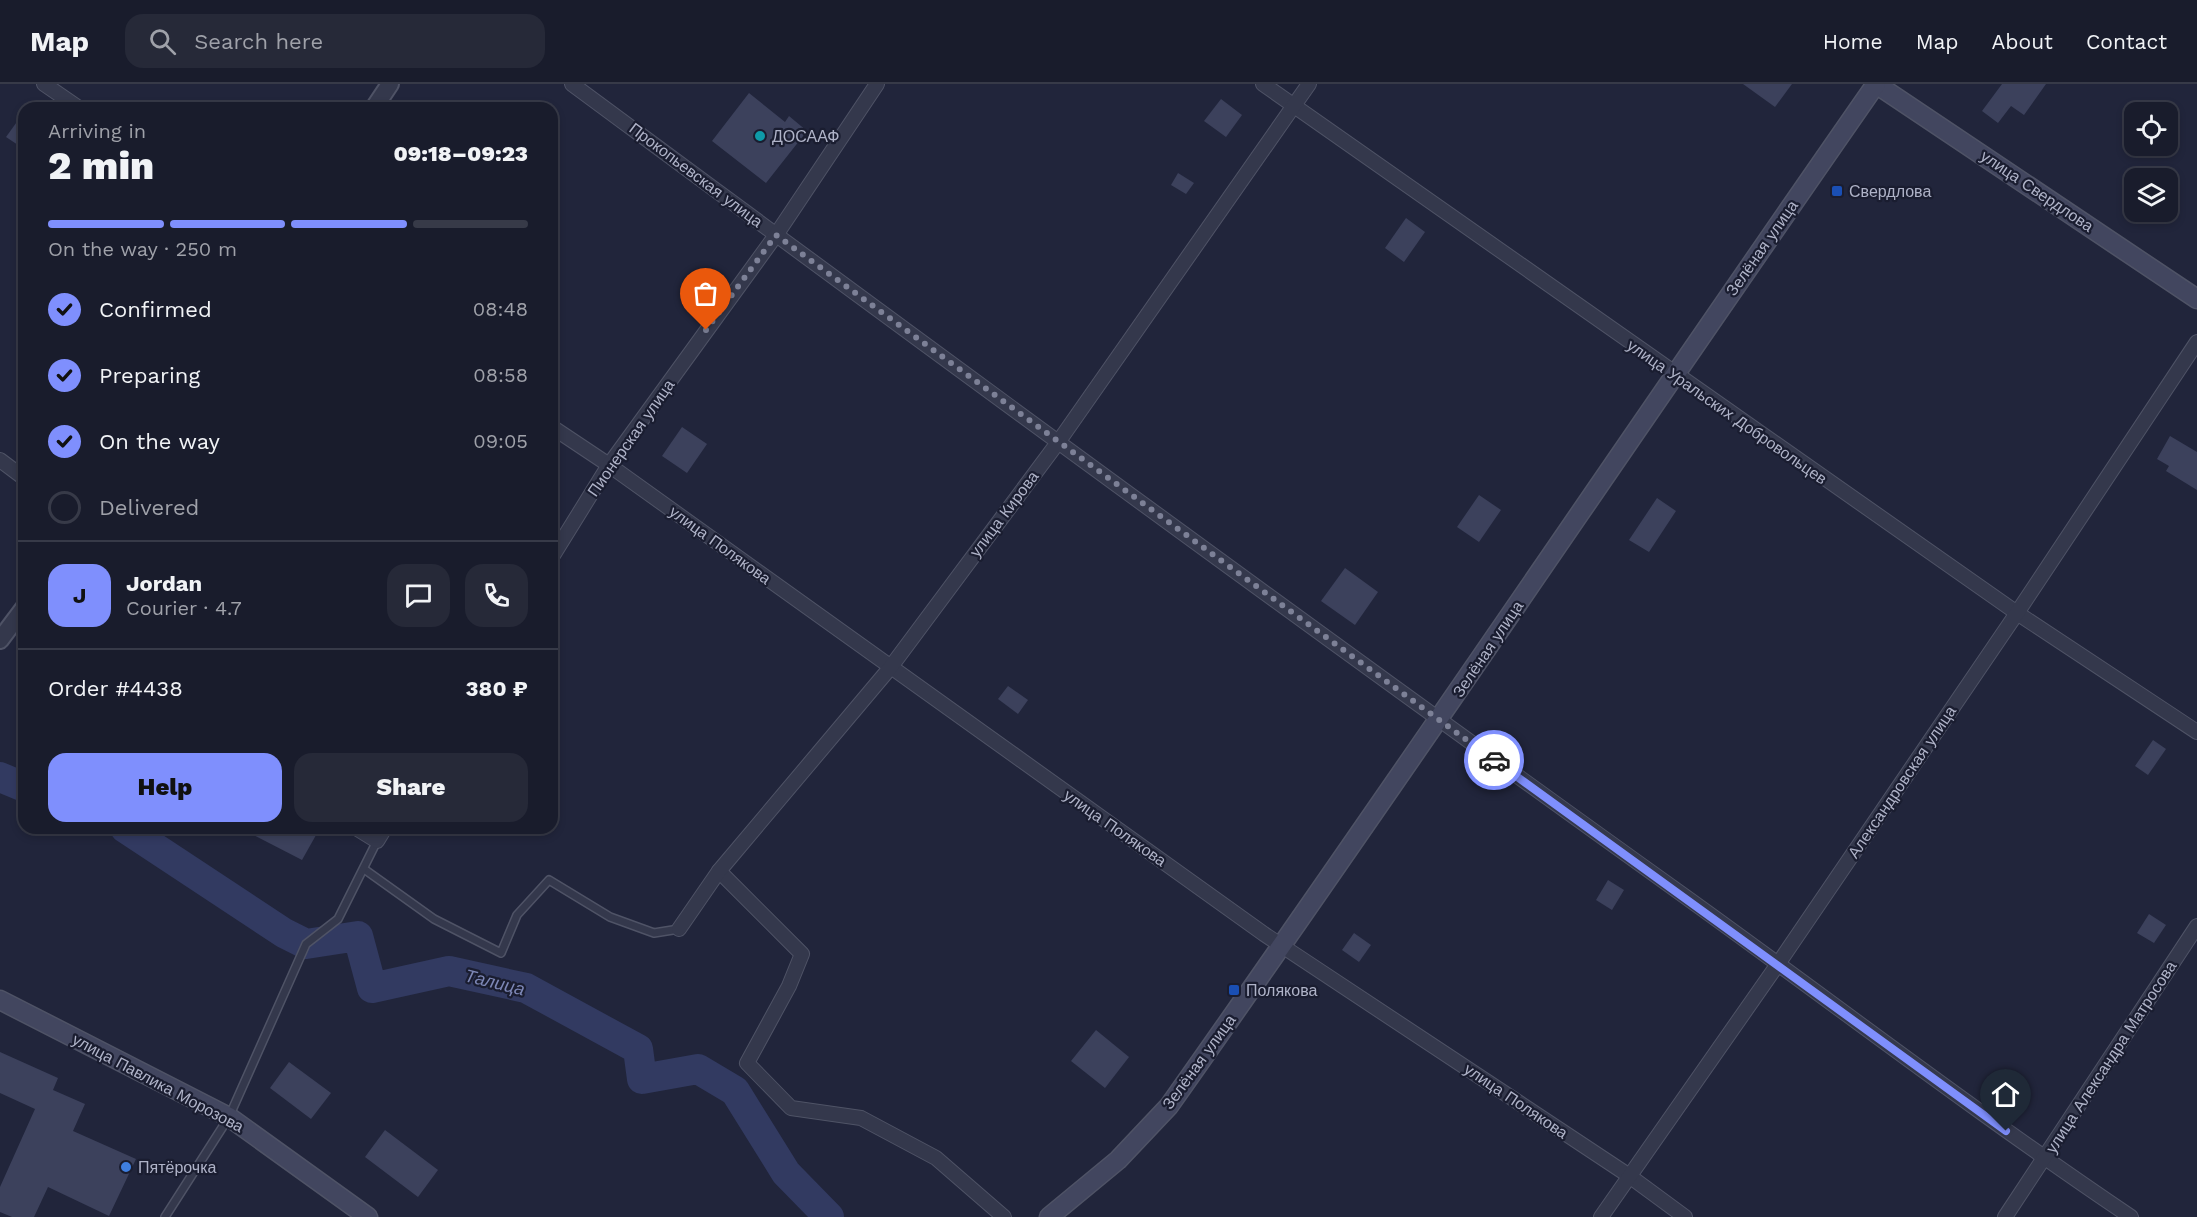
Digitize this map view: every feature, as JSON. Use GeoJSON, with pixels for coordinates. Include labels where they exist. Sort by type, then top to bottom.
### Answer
{"type":"FeatureCollection","features":[{"type":"Feature","properties":{"kind":"main road","name":"улица Свердлова"},"geometry":{"type":"LineString","coordinates":[[1876,84],[2197,298]]}},
{"type":"Feature","properties":{"kind":"main road","name":"Зелёная улица"},"geometry":{"type":"LineString","coordinates":[[1056,1214],[1118,1160],[1169,1106],[1439,721],[1673,375],[1876,84]]}},
{"type":"Feature","properties":{"kind":"main road","name":"улица Павлика Морозова"},"geometry":{"type":"LineString","coordinates":[[0,1000],[229,1117],[368,1217]]}},
{"type":"Feature","properties":{"kind":"street"},"geometry":{"type":"LineString","coordinates":[[44,84],[70,102]]}},
{"type":"Feature","properties":{"kind":"street"},"geometry":{"type":"LineString","coordinates":[[378,102],[390,84]]}},
{"type":"Feature","properties":{"kind":"street","name":"Прокопьевская улица"},"geometry":{"type":"LineString","coordinates":[[572,84],[1439,721],[1778,964],[2044,1159],[2131,1217]]}},
{"type":"Feature","properties":{"kind":"street","name":"Пионерская улица"},"geometry":{"type":"LineString","coordinates":[[558,547],[609,465],[776,235],[877,84]]}},
{"type":"Feature","properties":{"kind":"street","name":"улица Уральских Добровольцев"},"geometry":{"type":"LineString","coordinates":[[1263,84],[1673,375],[2017,613],[2197,732]]}},
{"type":"Feature","properties":{"kind":"street","name":"улица Кирова"},"geometry":{"type":"LineString","coordinates":[[679,929],[718,870],[890,668],[1059,441],[1309,84]]}},
{"type":"Feature","properties":{"kind":"street","name":"Александровская улица"},"geometry":{"type":"LineString","coordinates":[[1601,1217],[1628,1175],[1778,964],[2017,613],[2197,342]]}},
{"type":"Feature","properties":{"kind":"street","name":"улица Полякова"},"geometry":{"type":"LineString","coordinates":[[558,431],[609,465],[1282,946],[1628,1175],[1685,1217]]}},
{"type":"Feature","properties":{"kind":"street"},"geometry":{"type":"LineString","coordinates":[[0,460],[18,474]]}},
{"type":"Feature","properties":{"kind":"street"},"geometry":{"type":"LineString","coordinates":[[0,640],[18,616]]}},
{"type":"Feature","properties":{"kind":"street"},"geometry":{"type":"LineString","coordinates":[[366,834],[377,841],[381,834]]}},
{"type":"Feature","properties":{"kind":"street"},"geometry":{"type":"LineString","coordinates":[[718,870],[802,954],[789,986],[747,1063],[791,1108],[861,1118],[936,1158],[1004,1217]]}},
{"type":"Feature","properties":{"kind":"street","name":"улица Александра Матросова"},"geometry":{"type":"LineString","coordinates":[[2005,1217],[2197,926]]}},
{"type":"Feature","properties":{"kind":"lane"},"geometry":{"type":"LineString","coordinates":[[165,1217],[229,1117],[306,944],[338,919],[377,841]]}},
{"type":"Feature","properties":{"kind":"lane"},"geometry":{"type":"LineString","coordinates":[[364,870],[434,919],[501,953],[517,915],[549,880],[610,917],[654,933],[679,929]]}},
{"type":"Feature","properties":{"kind":"building"},"geometry":{"type":"Polygon","coordinates":[[[1743,84],[1792,84],[1775,107],[1743,84]]]}},
{"type":"Feature","properties":{"kind":"building"},"geometry":{"type":"Polygon","coordinates":[[[2002,84],[2046,84],[2024,115],[2011,106],[1998,123],[1982,111],[2002,84]]]}},
{"type":"Feature","properties":{"kind":"building","name":"ДОСААФ"},"geometry":{"type":"Polygon","coordinates":[[[749,93],[785,122],[789,116],[807,131],[766,183],[712,141],[749,93]]]}},
{"type":"Feature","properties":{"kind":"building"},"geometry":{"type":"Polygon","coordinates":[[[1221,99],[1242,115],[1226,137],[1204,121],[1221,99]]]}},
{"type":"Feature","properties":{"kind":"building"},"geometry":{"type":"Polygon","coordinates":[[[18,120],[18,145],[6,137],[18,120]]]}},
{"type":"Feature","properties":{"kind":"building"},"geometry":{"type":"Polygon","coordinates":[[[1178,173],[1194,183],[1186,194],[1171,185],[1178,173]]]}},
{"type":"Feature","properties":{"kind":"building"},"geometry":{"type":"Polygon","coordinates":[[[1406,218],[1425,232],[1404,262],[1385,248],[1406,218]]]}},
{"type":"Feature","properties":{"kind":"building"},"geometry":{"type":"Polygon","coordinates":[[[682,427],[707,444],[687,473],[662,456],[682,427]]]}},
{"type":"Feature","properties":{"kind":"building"},"geometry":{"type":"Polygon","coordinates":[[[2170,436],[2197,452],[2197,490],[2166,471],[2169,466],[2157,459],[2170,436]]]}},
{"type":"Feature","properties":{"kind":"building"},"geometry":{"type":"Polygon","coordinates":[[[1479,495],[1501,510],[1479,542],[1457,527],[1479,495]]]}},
{"type":"Feature","properties":{"kind":"building"},"geometry":{"type":"Polygon","coordinates":[[[1657,498],[1676,511],[1649,552],[1629,540],[1657,498]]]}},
{"type":"Feature","properties":{"kind":"building"},"geometry":{"type":"Polygon","coordinates":[[[1345,568],[1378,592],[1355,625],[1321,601],[1345,568]]]}},
{"type":"Feature","properties":{"kind":"building"},"geometry":{"type":"Polygon","coordinates":[[[1008,686],[1028,700],[1018,714],[998,699],[1008,686]]]}},
{"type":"Feature","properties":{"kind":"building"},"geometry":{"type":"Polygon","coordinates":[[[2153,740],[2166,749],[2148,775],[2135,766],[2153,740]]]}},
{"type":"Feature","properties":{"kind":"building"},"geometry":{"type":"Polygon","coordinates":[[[252,834],[317,834],[302,860],[252,834]]]}},
{"type":"Feature","properties":{"kind":"building"},"geometry":{"type":"Polygon","coordinates":[[[1608,880],[1624,890],[1612,910],[1596,900],[1608,880]]]}},
{"type":"Feature","properties":{"kind":"building"},"geometry":{"type":"Polygon","coordinates":[[[2149,914],[2166,925],[2154,943],[2137,933],[2149,914]]]}},
{"type":"Feature","properties":{"kind":"building"},"geometry":{"type":"Polygon","coordinates":[[[1354,933],[1371,945],[1359,962],[1342,950],[1354,933]]]}},
{"type":"Feature","properties":{"kind":"building"},"geometry":{"type":"Polygon","coordinates":[[[1096,1030],[1129,1057],[1105,1088],[1071,1061],[1096,1030]]]}},
{"type":"Feature","properties":{"kind":"building"},"geometry":{"type":"Polygon","coordinates":[[[0,1052],[58,1078],[53,1090],[85,1104],[73,1131],[136,1159],[109,1216],[48,1187],[34,1217],[12,1217],[0,1212],[0,1187],[35,1109],[0,1093],[0,1052]]]}},
{"type":"Feature","properties":{"kind":"building"},"geometry":{"type":"Polygon","coordinates":[[[289,1062],[331,1093],[311,1119],[270,1088],[289,1062]]]}},
{"type":"Feature","properties":{"kind":"building"},"geometry":{"type":"Polygon","coordinates":[[[385,1130],[438,1170],[418,1197],[365,1157],[385,1130]]]}},
{"type":"Feature","properties":{"kind":"waterway","name":"Талица"},"geometry":{"type":"LineString","coordinates":[[0,777],[18,784]]}},
{"type":"Feature","properties":{"kind":"waterway","name":"Талица"},"geometry":{"type":"LineString","coordinates":[[134,834],[284,933],[306,944],[358,936],[372,988],[449,971],[526,988],[638,1049],[642,1079],[698,1069],[735,1091],[786,1173],[829,1217]]}},
{"type":"Feature","properties":{"kind":"way so far"},"geometry":{"type":"LineString","coordinates":[[706,330],[776,235],[1494,760]]}},
{"type":"Feature","properties":{"kind":"place","name":"ДОСААФ"},"geometry":{"type":"Point","coordinates":[760,136]}},
{"type":"Feature","properties":{"kind":"place","name":"Свердлова"},"geometry":{"type":"Point","coordinates":[1837,191]}},
{"type":"Feature","properties":{"kind":"place","name":"Полякова"},"geometry":{"type":"Point","coordinates":[1234,990]}},
{"type":"Feature","properties":{"kind":"place","name":"Пятёрочка"},"geometry":{"type":"Point","coordinates":[126,1167]}},
{"type":"Feature","properties":{"kind":"route"},"geometry":{"type":"LineString","coordinates":[[1494,760],[2006,1131]]}}]}
